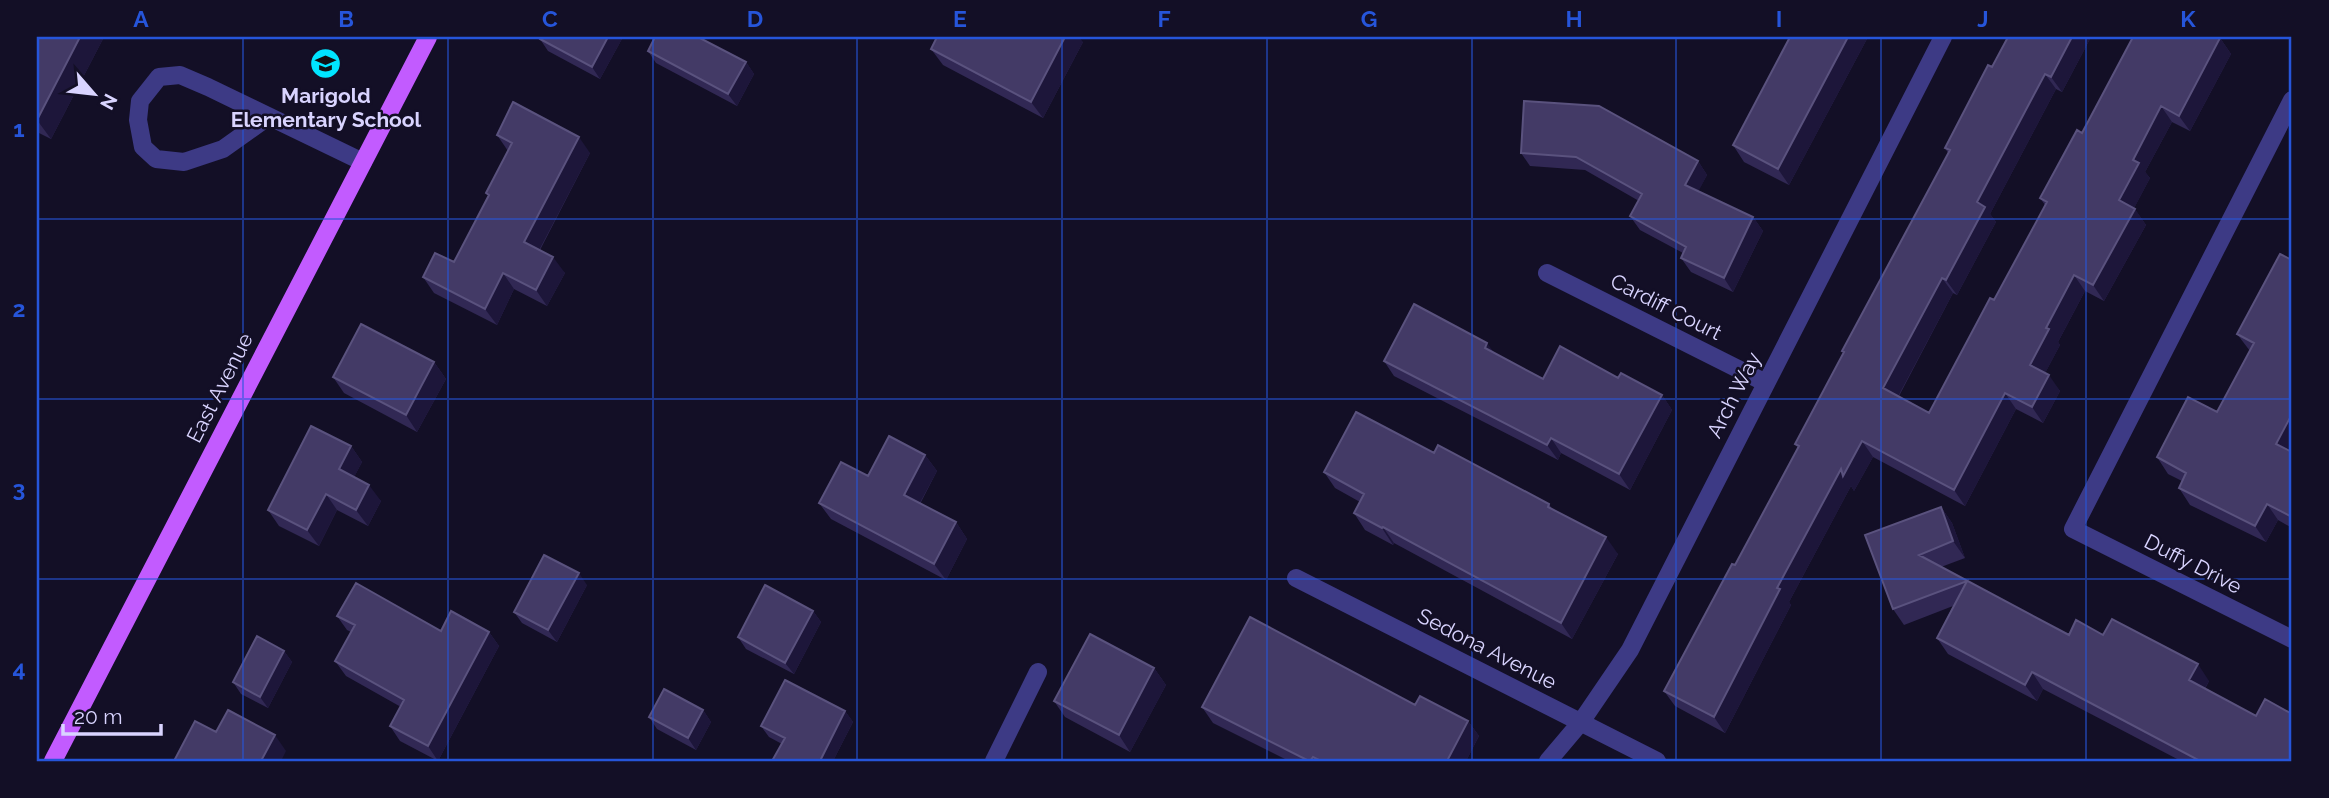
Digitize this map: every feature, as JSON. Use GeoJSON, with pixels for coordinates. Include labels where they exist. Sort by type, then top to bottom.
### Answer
{"type":"FeatureCollection","features":[{"type":"Feature","properties":{"kind":"main road","name":"East Avenue"},"geometry":{"type":"LineString","coordinates":[[53,761],[428,37]]}},
{"type":"Feature","properties":{"kind":"street","name":"Arch Way"},"geometry":{"type":"LineString","coordinates":[[1548,761],[1581,722],[1630,650],[1943,37]]}},
{"type":"Feature","properties":{"kind":"street"},"geometry":{"type":"LineString","coordinates":[[268,117],[223,149],[184,162],[156,159],[143,146],[138,120],[140,101],[159,77],[180,75],[363,162]]}},
{"type":"Feature","properties":{"kind":"street","name":"Duffy Drive"},"geometry":{"type":"LineString","coordinates":[[2292,100],[2073,529],[2292,639]]}},
{"type":"Feature","properties":{"kind":"street","name":"Cardiff Court"},"geometry":{"type":"LineString","coordinates":[[1547,273],[1766,383]]}},
{"type":"Feature","properties":{"kind":"street","name":"Sedona Avenue"},"geometry":{"type":"LineString","coordinates":[[1296,578],[1657,761]]}},
{"type":"Feature","properties":{"kind":"street"},"geometry":{"type":"LineString","coordinates":[[994,761],[1038,671]]}},
{"type":"Feature","properties":{"kind":"building"},"geometry":{"type":"Polygon","coordinates":[[[37,37],[80,37],[37,120],[37,37]]]}},
{"type":"Feature","properties":{"kind":"building"},"geometry":{"type":"Polygon","coordinates":[[[608,37],[592,67],[540,39],[608,37]]]}},
{"type":"Feature","properties":{"kind":"building"},"geometry":{"type":"Polygon","coordinates":[[[655,37],[698,37],[746,62],[728,94],[648,51],[655,37]]]}},
{"type":"Feature","properties":{"kind":"building"},"geometry":{"type":"Polygon","coordinates":[[[937,37],[1065,37],[1031,102],[931,49],[937,37]]]}},
{"type":"Feature","properties":{"kind":"building"},"geometry":{"type":"Polygon","coordinates":[[[1790,37],[1848,37],[1778,169],[1733,145],[1790,37]]]}},
{"type":"Feature","properties":{"kind":"building"},"geometry":{"type":"Polygon","coordinates":[[[2008,37],[2072,37],[2051,77],[2045,74],[1977,202],[1985,207],[1946,280],[1942,278],[1883,388],[1929,413],[1990,298],[1994,300],[2047,202],[2040,198],[2077,130],[2082,133],[2133,37],[2220,38],[2179,116],[2161,106],[2133,160],[2139,163],[2119,200],[2135,209],[2093,285],[2074,275],[2046,328],[2049,329],[2030,365],[2049,375],[2032,407],[2005,393],[1954,490],[1862,441],[1843,476],[1841,469],[1777,588],[1780,589],[1714,717],[1664,691],[1799,446],[1795,444],[1844,352],[1842,351],[1950,150],[1945,148],[1988,65],[1992,67],[2008,37]]]}},
{"type":"Feature","properties":{"kind":"building"},"geometry":{"type":"Polygon","coordinates":[[[1524,101],[1599,106],[1698,161],[1685,185],[1753,217],[1724,278],[1681,258],[1686,247],[1630,216],[1642,194],[1576,157],[1521,153],[1524,101]]]}},
{"type":"Feature","properties":{"kind":"building"},"geometry":{"type":"Polygon","coordinates":[[[513,102],[579,137],[524,242],[553,257],[536,290],[503,273],[485,309],[423,277],[435,253],[454,262],[489,195],[486,193],[512,143],[497,135],[513,102]]]}},
{"type":"Feature","properties":{"kind":"building"},"geometry":{"type":"Polygon","coordinates":[[[2280,254],[2292,260],[2292,414],[2276,444],[2292,452],[2292,517],[2267,504],[2255,526],[2179,488],[2186,473],[2157,457],[2188,397],[2217,412],[2254,343],[2237,334],[2280,254]]]}},
{"type":"Feature","properties":{"kind":"building"},"geometry":{"type":"Polygon","coordinates":[[[1414,304],[1487,343],[1485,348],[1543,379],[1560,346],[1618,378],[1621,373],[1662,395],[1619,474],[1551,438],[1547,445],[1384,361],[1414,304]]]}},
{"type":"Feature","properties":{"kind":"building"},"geometry":{"type":"Polygon","coordinates":[[[361,324],[434,362],[406,415],[333,377],[361,324]]]}},
{"type":"Feature","properties":{"kind":"building"},"geometry":{"type":"Polygon","coordinates":[[[1356,412],[1434,453],[1438,445],[1606,537],[1561,623],[1354,513],[1364,494],[1324,472],[1356,412]]]}},
{"type":"Feature","properties":{"kind":"building"},"geometry":{"type":"Polygon","coordinates":[[[311,426],[351,446],[339,469],[369,485],[356,510],[326,494],[307,530],[268,510],[311,426]]]}},
{"type":"Feature","properties":{"kind":"building"},"geometry":{"type":"Polygon","coordinates":[[[889,436],[925,455],[904,495],[956,522],[934,564],[819,503],[841,462],[868,476],[889,436]]]}},
{"type":"Feature","properties":{"kind":"building"},"geometry":{"type":"Polygon","coordinates":[[[1941,507],[1953,541],[1919,555],[2069,635],[2076,620],[2103,635],[2112,619],[2198,664],[2189,680],[2256,716],[2265,699],[2292,714],[2292,761],[2200,761],[2032,672],[2025,685],[1937,638],[1967,581],[1893,609],[1865,535],[1941,507]]]}},
{"type":"Feature","properties":{"kind":"building"},"geometry":{"type":"Polygon","coordinates":[[[544,555],[579,573],[548,630],[514,612],[544,555]]]}},
{"type":"Feature","properties":{"kind":"building"},"geometry":{"type":"Polygon","coordinates":[[[356,583],[441,631],[451,611],[489,632],[428,746],[390,726],[404,700],[335,661],[355,625],[337,616],[356,583]]]}},
{"type":"Feature","properties":{"kind":"building"},"geometry":{"type":"Polygon","coordinates":[[[765,585],[813,611],[785,663],[738,637],[765,585]]]}},
{"type":"Feature","properties":{"kind":"building"},"geometry":{"type":"Polygon","coordinates":[[[1250,617],[1415,705],[1420,696],[1468,721],[1447,761],[1321,761],[1313,757],[1309,761],[1202,707],[1250,617]]]}},
{"type":"Feature","properties":{"kind":"building"},"geometry":{"type":"Polygon","coordinates":[[[1090,634],[1154,668],[1119,735],[1054,701],[1090,634]]]}},
{"type":"Feature","properties":{"kind":"building"},"geometry":{"type":"Polygon","coordinates":[[[257,636],[284,651],[260,697],[233,682],[257,636]]]}},
{"type":"Feature","properties":{"kind":"building"},"geometry":{"type":"Polygon","coordinates":[[[785,680],[845,711],[820,761],[772,761],[785,738],[761,726],[785,680]]]}},
{"type":"Feature","properties":{"kind":"building"},"geometry":{"type":"Polygon","coordinates":[[[664,689],[703,710],[688,738],[649,717],[664,689]]]}},
{"type":"Feature","properties":{"kind":"building"},"geometry":{"type":"Polygon","coordinates":[[[228,710],[275,735],[261,761],[174,761],[195,721],[216,732],[228,710]]]}},
{"type":"Feature","properties":{"kind":"place","name":"Marigold Elementary School"},"geometry":{"type":"Point","coordinates":[326,64]}}]}
